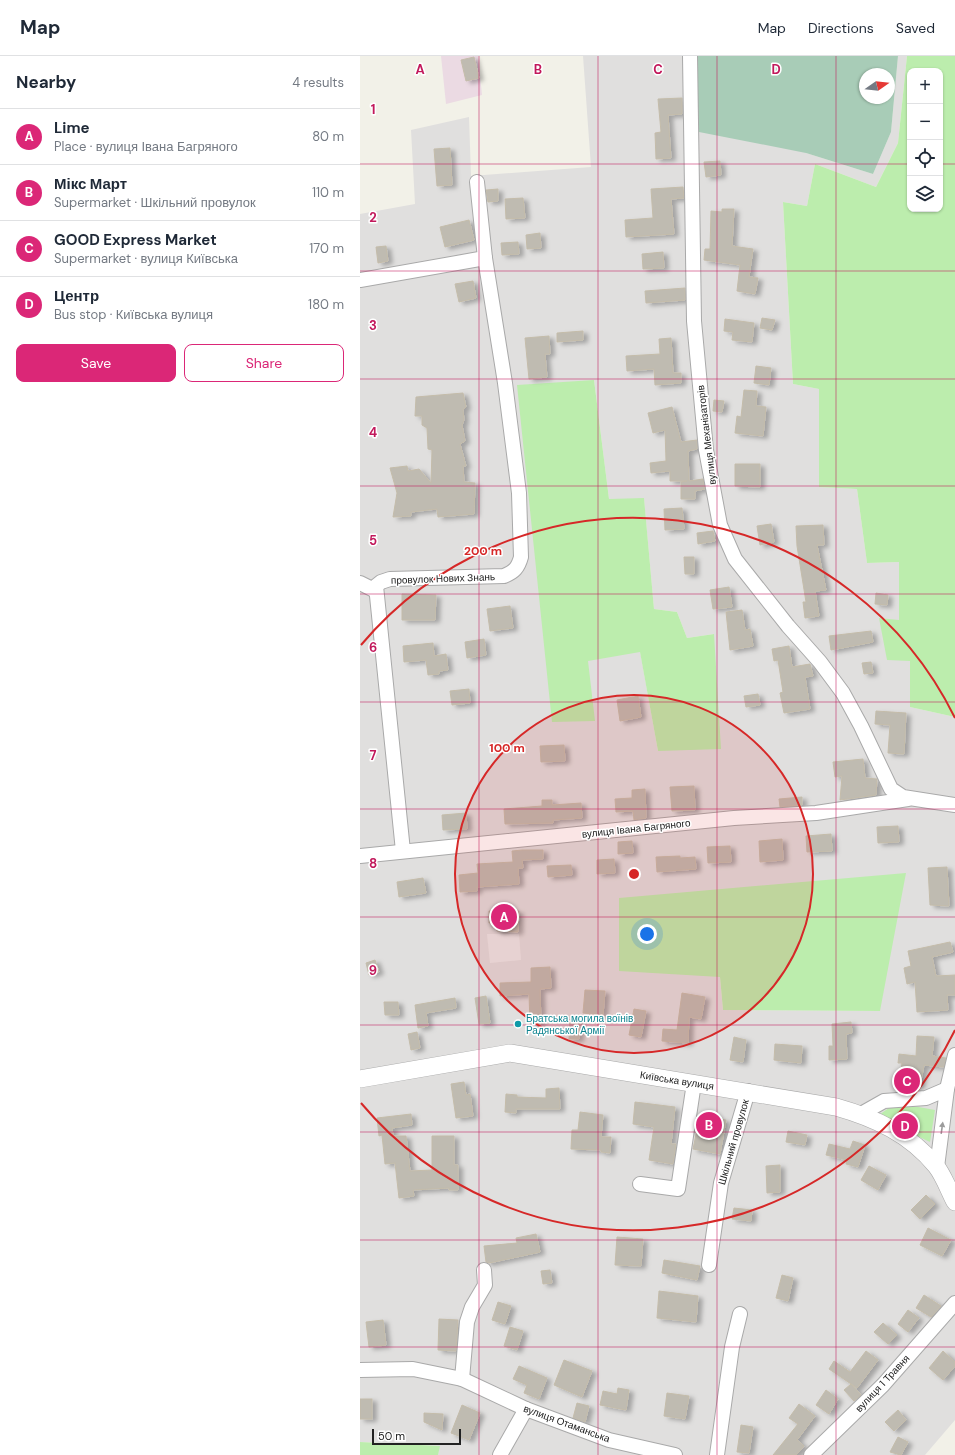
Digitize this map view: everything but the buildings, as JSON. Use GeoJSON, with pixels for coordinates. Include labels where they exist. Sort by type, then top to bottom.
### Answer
{"type":"FeatureCollection","features":[{"type":"Feature","properties":{"kind":"street","name":"вулиця Механізаторів"},"geometry":{"type":"LineString","coordinates":[[690,56],[694,321],[706,450],[720,525],[735,559],[742,569],[799,639],[824,667],[842,693],[861,726],[885,780],[896,794],[955,805]]}},
{"type":"Feature","properties":{"kind":"street"},"geometry":{"type":"LineString","coordinates":[[360,280],[485,258],[476,182]]}},
{"type":"Feature","properties":{"kind":"street","name":"провулок Нових Знань"},"geometry":{"type":"LineString","coordinates":[[376,591],[376,586],[381,582],[390,579],[504,576],[512,572],[519,565],[521,557],[519,492],[506,383],[485,258]]}},
{"type":"Feature","properties":{"kind":"street"},"geometry":{"type":"LineString","coordinates":[[360,583],[376,591],[403,851]]}},
{"type":"Feature","properties":{"kind":"street"},"geometry":{"type":"LineString","coordinates":[[883,802],[888,799],[889,794],[885,780]]}},
{"type":"Feature","properties":{"kind":"street","name":"вулиця Івана Багряного"},"geometry":{"type":"LineString","coordinates":[[360,856],[734,818],[816,813],[912,798]]}},
{"type":"Feature","properties":{"kind":"street","name":"Київська вулиця"},"geometry":{"type":"LineString","coordinates":[[360,1079],[510,1053],[748,1091],[836,1107],[861,1114],[888,1126],[905,1136],[936,1167],[955,1202]]}},
{"type":"Feature","properties":{"kind":"street"},"geometry":{"type":"LineString","coordinates":[[936,1167],[947,1088],[955,1055]]}},
{"type":"Feature","properties":{"kind":"street"},"geometry":{"type":"LineString","coordinates":[[640,1184],[678,1189],[694,1083]]}},
{"type":"Feature","properties":{"kind":"street"},"geometry":{"type":"LineString","coordinates":[[861,1114],[884,1101],[926,1098],[947,1088]]}},
{"type":"Feature","properties":{"kind":"street","name":"Шкільний провулок"},"geometry":{"type":"LineString","coordinates":[[709,1265],[721,1183],[748,1091]]}},
{"type":"Feature","properties":{"kind":"street"},"geometry":{"type":"LineString","coordinates":[[462,1379],[467,1322],[472,1307],[486,1285],[484,1270]]}},
{"type":"Feature","properties":{"kind":"street","name":"вулиця 1 Травня"},"geometry":{"type":"LineString","coordinates":[[811,1455],[883,1385],[952,1306],[955,1293]]}},
{"type":"Feature","properties":{"kind":"street"},"geometry":{"type":"LineString","coordinates":[[717,1455],[732,1347],[740,1314]]}},
{"type":"Feature","properties":{"kind":"street","name":"вулиця Отаманська"},"geometry":{"type":"LineString","coordinates":[[360,1370],[412,1369],[462,1379],[526,1409],[609,1440],[675,1455]]}},
{"type":"Feature","properties":{"kind":"street"},"geometry":{"type":"LineString","coordinates":[[500,1455],[526,1409]]}},
{"type":"Feature","properties":{"kind":"shaded area"},"geometry":{"type":"Polygon","coordinates":[[[441,56],[478,56],[482,95],[446,104],[441,56]]]}},
{"type":"Feature","properties":{"kind":"shaded area"},"geometry":{"type":"Polygon","coordinates":[[[583,56],[696,56],[806,153],[873,174],[891,132],[894,104],[895,104],[898,56],[907,56],[898,143],[876,187],[815,164],[807,206],[783,202],[793,384],[819,389],[819,487],[857,489],[867,563],[899,562],[899,621],[880,618],[910,661],[910,707],[955,717],[955,1420],[925,1455],[438,1455],[439,1446],[360,1442],[360,214],[415,204],[411,130],[469,117],[471,176],[591,167],[583,56]],[[594,380],[588,660],[640,651],[658,751],[714,634],[687,638],[677,612],[654,609],[644,499],[609,499],[594,380]],[[720,977],[723,1010],[880,1011],[720,977]]]}},
{"type":"Feature","properties":{"kind":"shaded area"},"geometry":{"type":"Polygon","coordinates":[[[487,934],[519,934],[521,960],[490,963],[487,934]]]}},
{"type":"Feature","properties":{"kind":"green space"},"geometry":{"type":"Polygon","coordinates":[[[696,56],[898,56],[895,89],[895,68],[859,68],[859,104],[894,104],[891,132],[873,174],[806,153],[699,132],[696,56]]]}},
{"type":"Feature","properties":{"kind":"green space"},"geometry":{"type":"Polygon","coordinates":[[[907,56],[955,56],[955,717],[910,707],[910,661],[887,660],[879,618],[899,620],[899,562],[867,563],[857,489],[819,487],[819,389],[793,384],[783,202],[807,206],[815,164],[876,187],[898,143],[907,56]]]}},
{"type":"Feature","properties":{"kind":"green space"},"geometry":{"type":"Polygon","coordinates":[[[594,380],[609,499],[644,498],[654,609],[677,612],[687,638],[714,634],[721,749],[658,751],[640,652],[588,661],[595,721],[552,722],[517,385],[594,380]]]}},
{"type":"Feature","properties":{"kind":"green space"},"geometry":{"type":"Polygon","coordinates":[[[906,873],[880,1011],[723,1010],[720,977],[619,971],[619,898],[906,873]]]}},
{"type":"Feature","properties":{"kind":"green space"},"geometry":{"type":"Polygon","coordinates":[[[893,1105],[913,1106],[935,1110],[930,1142],[915,1135],[912,1127],[900,1120],[893,1123],[879,1115],[893,1105]]]}},
{"type":"Feature","properties":{"kind":"green space"},"geometry":{"type":"Polygon","coordinates":[[[360,1442],[440,1446],[438,1455],[360,1455],[360,1442]]]}},
{"type":"Feature","properties":{"kind":"place","name":"Lime"},"geometry":{"type":"Point","coordinates":[504,917]}},
{"type":"Feature","properties":{"kind":"place","name":"Братська могила воїнів Радянської Армії"},"geometry":{"type":"Point","coordinates":[518,1024]}},
{"type":"Feature","properties":{"kind":"place","name":"GOOD Express Market"},"geometry":{"type":"Point","coordinates":[907,1081]}},
{"type":"Feature","properties":{"kind":"place","name":"Мікс Март"},"geometry":{"type":"Point","coordinates":[709,1125]}},
{"type":"Feature","properties":{"kind":"place","name":"Центр"},"geometry":{"type":"Point","coordinates":[905,1126]}}]}
